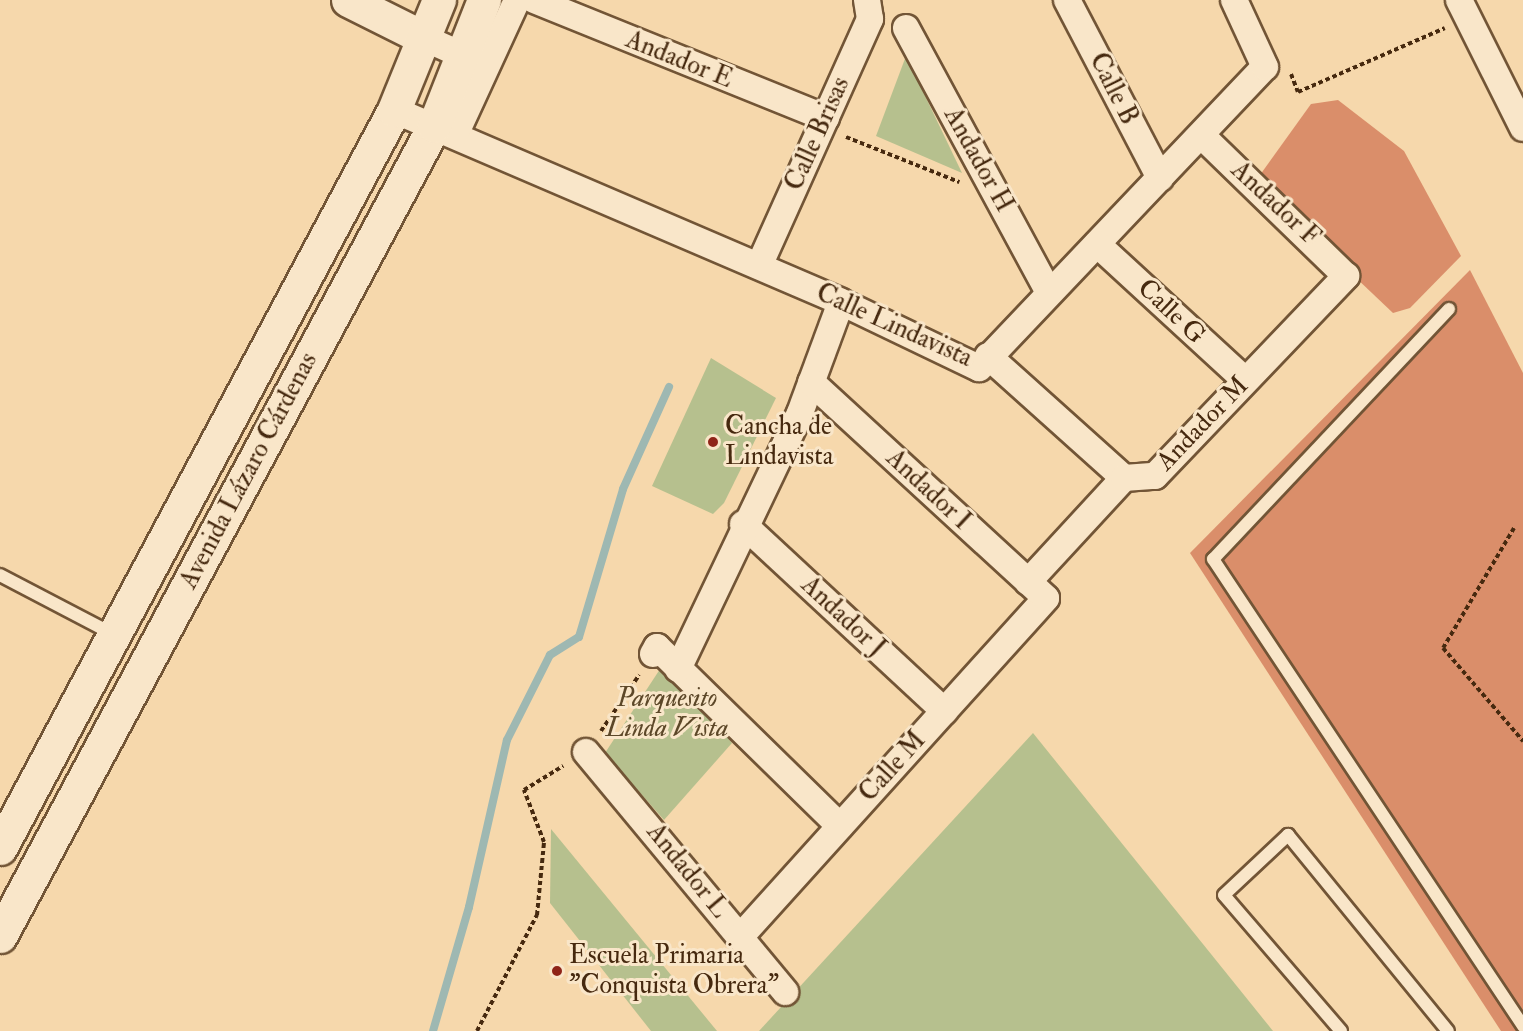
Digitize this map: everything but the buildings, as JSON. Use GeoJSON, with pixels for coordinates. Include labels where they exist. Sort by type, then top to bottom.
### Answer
{"type":"FeatureCollection","features":[{"type":"Feature","properties":{"kind":"main road"},"geometry":{"type":"LineString","coordinates":[[348,0],[424,38]]}},
{"type":"Feature","properties":{"kind":"main road","name":"Avenida Lázaro Cárdenas"},"geometry":{"type":"LineString","coordinates":[[0,848],[394,111],[439,0]]}},
{"type":"Feature","properties":{"kind":"main road","name":"Avenida Lázaro Cárdenas"},"geometry":{"type":"LineString","coordinates":[[0,936],[445,130],[462,56],[484,0]]}},
{"type":"Feature","properties":{"kind":"street"},"geometry":{"type":"LineString","coordinates":[[445,130],[518,0]]}},
{"type":"Feature","properties":{"kind":"street","name":"Andador E"},"geometry":{"type":"LineString","coordinates":[[534,0],[833,127]]}},
{"type":"Feature","properties":{"kind":"street","name":"Calle Brisas"},"geometry":{"type":"LineString","coordinates":[[759,267],[833,127],[870,19],[867,0]]}},
{"type":"Feature","properties":{"kind":"street","name":"Calle B"},"geometry":{"type":"LineString","coordinates":[[1067,0],[1160,178]]}},
{"type":"Feature","properties":{"kind":"street"},"geometry":{"type":"LineString","coordinates":[[1234,0],[1265,67]]}},
{"type":"Feature","properties":{"kind":"street"},"geometry":{"type":"LineString","coordinates":[[1463,9],[1523,128]]}},
{"type":"Feature","properties":{"kind":"street","name":"Andador H"},"geometry":{"type":"LineString","coordinates":[[906,28],[1048,291]]}},
{"type":"Feature","properties":{"kind":"street"},"geometry":{"type":"LineString","coordinates":[[424,38],[462,56]]}},
{"type":"Feature","properties":{"kind":"street","name":"Calle Lindavista"},"geometry":{"type":"LineString","coordinates":[[394,111],[445,130],[841,302],[979,368],[1048,291],[1097,244],[1265,67]]}},
{"type":"Feature","properties":{"kind":"street","name":"Andador F"},"geometry":{"type":"LineString","coordinates":[[1201,135],[1346,276]]}},
{"type":"Feature","properties":{"kind":"street","name":"Calle G"},"geometry":{"type":"LineString","coordinates":[[1097,244],[1245,380]]}},
{"type":"Feature","properties":{"kind":"street","name":"Andador M"},"geometry":{"type":"LineString","coordinates":[[1037,590],[1124,478],[1155,476],[1346,276]]}},
{"type":"Feature","properties":{"kind":"street"},"geometry":{"type":"LineString","coordinates":[[678,669],[743,524],[811,382],[841,302]]}},
{"type":"Feature","properties":{"kind":"street"},"geometry":{"type":"LineString","coordinates":[[988,356],[1124,478]]}},
{"type":"Feature","properties":{"kind":"street","name":"Andador I"},"geometry":{"type":"LineString","coordinates":[[811,382],[1037,590]]}},
{"type":"Feature","properties":{"kind":"street","name":"Andador J"},"geometry":{"type":"LineString","coordinates":[[743,524],[944,711]]}},
{"type":"Feature","properties":{"kind":"street","name":"Calle M"},"geometry":{"type":"LineString","coordinates":[[741,936],[944,711],[1037,590]]}},
{"type":"Feature","properties":{"kind":"street"},"geometry":{"type":"LineString","coordinates":[[653,654],[657,647],[840,826]]}},
{"type":"Feature","properties":{"kind":"street","name":"Andador L"},"geometry":{"type":"LineString","coordinates":[[586,752],[741,936],[785,992]]}},
{"type":"Feature","properties":{"kind":"lane"},"geometry":{"type":"LineString","coordinates":[[1449,309],[1213,559],[1523,1026]]}},
{"type":"Feature","properties":{"kind":"lane"},"geometry":{"type":"LineString","coordinates":[[0,575],[114,634]]}},
{"type":"Feature","properties":{"kind":"lane"},"geometry":{"type":"LineString","coordinates":[[1341,1031],[1224,895],[1288,835],[1448,1031]]}},
{"type":"Feature","properties":{"kind":"path"},"geometry":{"type":"LineString","coordinates":[[1265,67],[1287,65],[1298,92],[1463,9]]}},
{"type":"Feature","properties":{"kind":"path"},"geometry":{"type":"LineString","coordinates":[[833,127],[999,198]]}},
{"type":"Feature","properties":{"kind":"path"},"geometry":{"type":"LineString","coordinates":[[1514,528],[1443,648],[1523,741]]}},
{"type":"Feature","properties":{"kind":"path"},"geometry":{"type":"LineString","coordinates":[[477,1031],[537,915],[544,842],[524,790],[586,752],[653,654]]}},
{"type":"Feature","properties":{"kind":"green space"},"geometry":{"type":"Polygon","coordinates":[[[906,56],[962,173],[876,136],[906,56]]]}},
{"type":"Feature","properties":{"kind":"green space","name":"Cancha de Lindavista"},"geometry":{"type":"Polygon","coordinates":[[[711,358],[776,398],[724,503],[713,514],[652,486],[711,358]]]}},
{"type":"Feature","properties":{"kind":"green space","name":"Parquesito Linda Vista"},"geometry":{"type":"Polygon","coordinates":[[[664,663],[732,743],[664,820],[605,753],[664,663]]]}},
{"type":"Feature","properties":{"kind":"green space"},"geometry":{"type":"Polygon","coordinates":[[[1033,733],[1273,1031],[759,1031],[1033,733]]]}},
{"type":"Feature","properties":{"kind":"green space"},"geometry":{"type":"Polygon","coordinates":[[[551,829],[717,1031],[651,1031],[550,903],[551,829]]]}},
{"type":"Feature","properties":{"kind":"waterway"},"geometry":{"type":"LineString","coordinates":[[433,1031],[469,907],[507,740],[550,655],[579,637],[623,489],[669,387]]}},
{"type":"Feature","properties":{"kind":"place","name":"Cancha de Lindavista"},"geometry":{"type":"Point","coordinates":[713,442]}},
{"type":"Feature","properties":{"kind":"place","name":"Escuela Primaria \"Conquista Obrera\""},"geometry":{"type":"Point","coordinates":[557,971]}}]}
